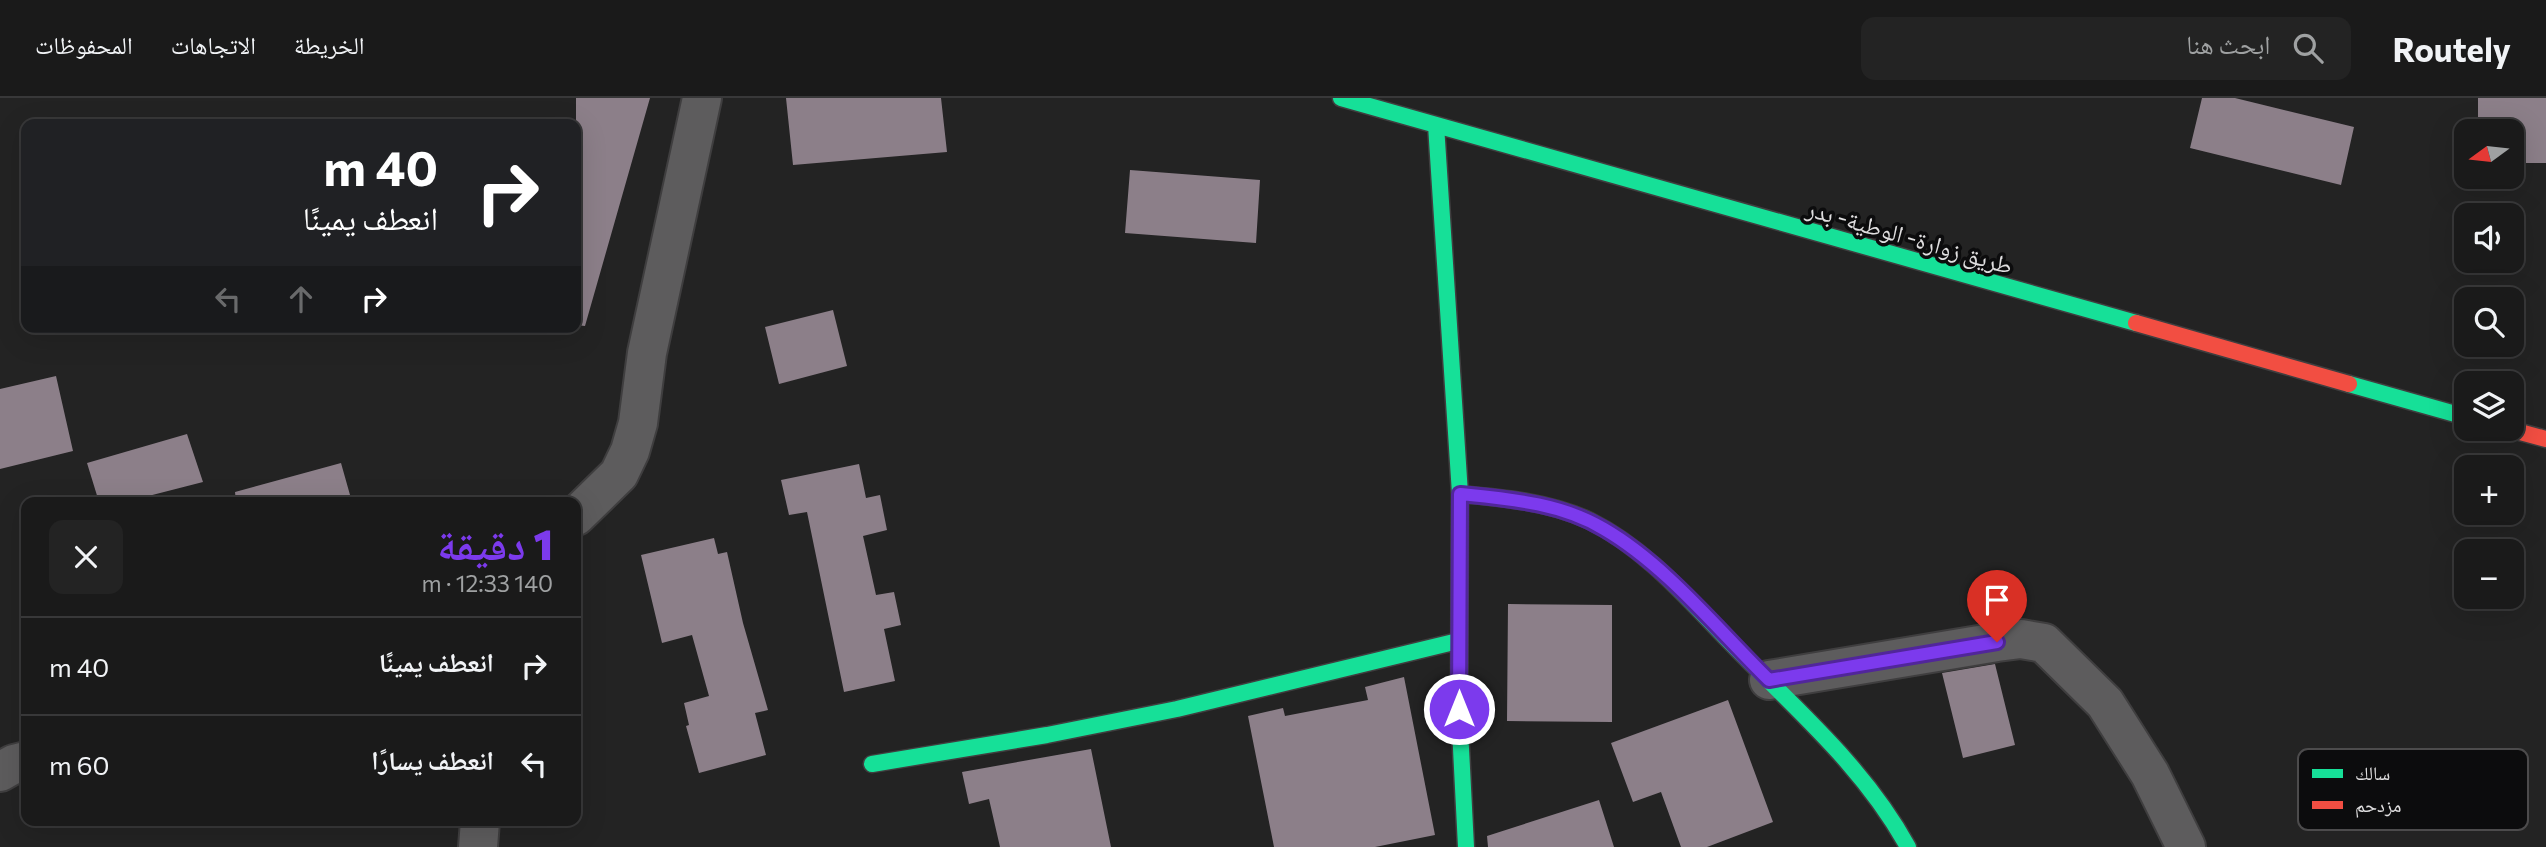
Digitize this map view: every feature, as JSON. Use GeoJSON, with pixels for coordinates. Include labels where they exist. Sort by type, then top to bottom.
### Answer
{"type":"FeatureCollection","features":[{"type":"Feature","properties":{"kind":"main road","name":"طريق زوارة- الوطية- بدر"},"geometry":{"type":"LineString","coordinates":[[1341,98],[2454,413]]}},
{"type":"Feature","properties":{"kind":"main road"},"geometry":{"type":"LineString","coordinates":[[1436,124],[1460,494],[1458,640],[1462,802],[1466,847]]}},
{"type":"Feature","properties":{"kind":"main road"},"geometry":{"type":"LineString","coordinates":[[2524,433],[2546,439]]}},
{"type":"Feature","properties":{"kind":"main road"},"geometry":{"type":"LineString","coordinates":[[1460,494],[1523,500],[1561,511],[1603,528],[1646,559],[1769,680],[1866,781],[1898,827],[1908,847]]}},
{"type":"Feature","properties":{"kind":"main road"},"geometry":{"type":"LineString","coordinates":[[872,764],[1044,737],[1146,716],[1458,640]]}},
{"type":"Feature","properties":{"kind":"street"},"geometry":{"type":"LineString","coordinates":[[581,512],[619,474],[630,452],[702,98]]}},
{"type":"Feature","properties":{"kind":"street"},"geometry":{"type":"LineString","coordinates":[[1769,680],[1997,642],[2021,639],[2043,643],[2105,703],[2126,733],[2186,847]]}},
{"type":"Feature","properties":{"kind":"street"},"geometry":{"type":"LineString","coordinates":[[0,772],[21,762]]}},
{"type":"Feature","properties":{"kind":"street"},"geometry":{"type":"LineString","coordinates":[[478,847],[480,826]]}},
{"type":"Feature","properties":{"kind":"building"},"geometry":{"type":"Polygon","coordinates":[[[576,98],[650,98],[585,326],[581,326],[581,119],[576,119],[576,98]]]}},
{"type":"Feature","properties":{"kind":"building"},"geometry":{"type":"Polygon","coordinates":[[[786,98],[941,98],[947,152],[793,165],[786,98]]]}},
{"type":"Feature","properties":{"kind":"building"},"geometry":{"type":"Polygon","coordinates":[[[2202,98],[2235,98],[2354,127],[2341,185],[2190,148],[2202,98]]]}},
{"type":"Feature","properties":{"kind":"building"},"geometry":{"type":"Polygon","coordinates":[[[2478,98],[2546,98],[2546,163],[2524,163],[2524,119],[2478,119],[2478,98]]]}},
{"type":"Feature","properties":{"kind":"building"},"geometry":{"type":"Polygon","coordinates":[[[1130,170],[1260,180],[1256,243],[1125,233],[1130,170]]]}},
{"type":"Feature","properties":{"kind":"building"},"geometry":{"type":"Polygon","coordinates":[[[833,310],[847,366],[779,384],[765,327],[833,310]]]}},
{"type":"Feature","properties":{"kind":"building"},"geometry":{"type":"Polygon","coordinates":[[[56,376],[73,451],[0,469],[0,389],[56,376]]]}},
{"type":"Feature","properties":{"kind":"building"},"geometry":{"type":"Polygon","coordinates":[[[187,434],[203,482],[144,497],[97,497],[87,463],[187,434]]]}},
{"type":"Feature","properties":{"kind":"building"},"geometry":{"type":"Polygon","coordinates":[[[341,463],[351,497],[236,497],[235,492],[341,463]]]}},
{"type":"Feature","properties":{"kind":"building"},"geometry":{"type":"Polygon","coordinates":[[[859,464],[866,498],[880,495],[887,530],[863,536],[876,595],[894,592],[901,625],[884,629],[895,681],[844,692],[807,512],[789,515],[781,480],[859,464]]]}},
{"type":"Feature","properties":{"kind":"building"},"geometry":{"type":"Polygon","coordinates":[[[714,538],[718,554],[727,552],[743,623],[768,710],[755,713],[766,755],[699,773],[686,726],[689,725],[684,703],[709,696],[692,635],[662,643],[641,555],[714,538]]]}},
{"type":"Feature","properties":{"kind":"building"},"geometry":{"type":"Polygon","coordinates":[[[1508,604],[1612,605],[1612,722],[1507,721],[1508,604]]]}},
{"type":"Feature","properties":{"kind":"building"},"geometry":{"type":"Polygon","coordinates":[[[1995,664],[2015,745],[1963,758],[1942,673],[1995,664]]]}},
{"type":"Feature","properties":{"kind":"building"},"geometry":{"type":"Polygon","coordinates":[[[1404,677],[1435,835],[1375,847],[1274,847],[1248,716],[1283,708],[1285,716],[1368,700],[1365,687],[1404,677]]]}},
{"type":"Feature","properties":{"kind":"building"},"geometry":{"type":"Polygon","coordinates":[[[1728,700],[1773,822],[1707,847],[1681,847],[1661,792],[1633,802],[1611,743],[1728,700]]]}},
{"type":"Feature","properties":{"kind":"building"},"geometry":{"type":"Polygon","coordinates":[[[1091,749],[1111,847],[1000,847],[989,799],[969,804],[962,772],[1091,749]]]}},
{"type":"Feature","properties":{"kind":"building"},"geometry":{"type":"Polygon","coordinates":[[[1599,800],[1614,847],[1488,847],[1487,836],[1599,800]]]}},
{"type":"Feature","properties":{"kind":"traffic: fast"},"geometry":{"type":"LineString","coordinates":[[1341,98],[2136,323]]}},
{"type":"Feature","properties":{"kind":"traffic: fast"},"geometry":{"type":"LineString","coordinates":[[1436,125],[1460,494],[1459,709],[1466,847]]}},
{"type":"Feature","properties":{"kind":"traffic: fast"},"geometry":{"type":"LineString","coordinates":[[2349,384],[2454,414]]}},
{"type":"Feature","properties":{"kind":"traffic: fast"},"geometry":{"type":"LineString","coordinates":[[1460,494],[1510,499],[1559,509],[1590,521],[1632,547],[1669,580],[1830,743],[1872,792],[1908,847]]}},
{"type":"Feature","properties":{"kind":"traffic: fast"},"geometry":{"type":"LineString","coordinates":[[872,764],[1047,735],[1177,709],[1458,641]]}},
{"type":"Feature","properties":{"kind":"traffic: jam"},"geometry":{"type":"LineString","coordinates":[[2136,323],[2349,384]]}},
{"type":"Feature","properties":{"kind":"traffic: jam"},"geometry":{"type":"LineString","coordinates":[[2524,433],[2546,439]]}},
{"type":"Feature","properties":{"kind":"route"},"geometry":{"type":"LineString","coordinates":[[1459,709],[1460,494],[1523,500],[1561,511],[1603,528],[1646,559],[1769,680],[1997,642]]}}]}
